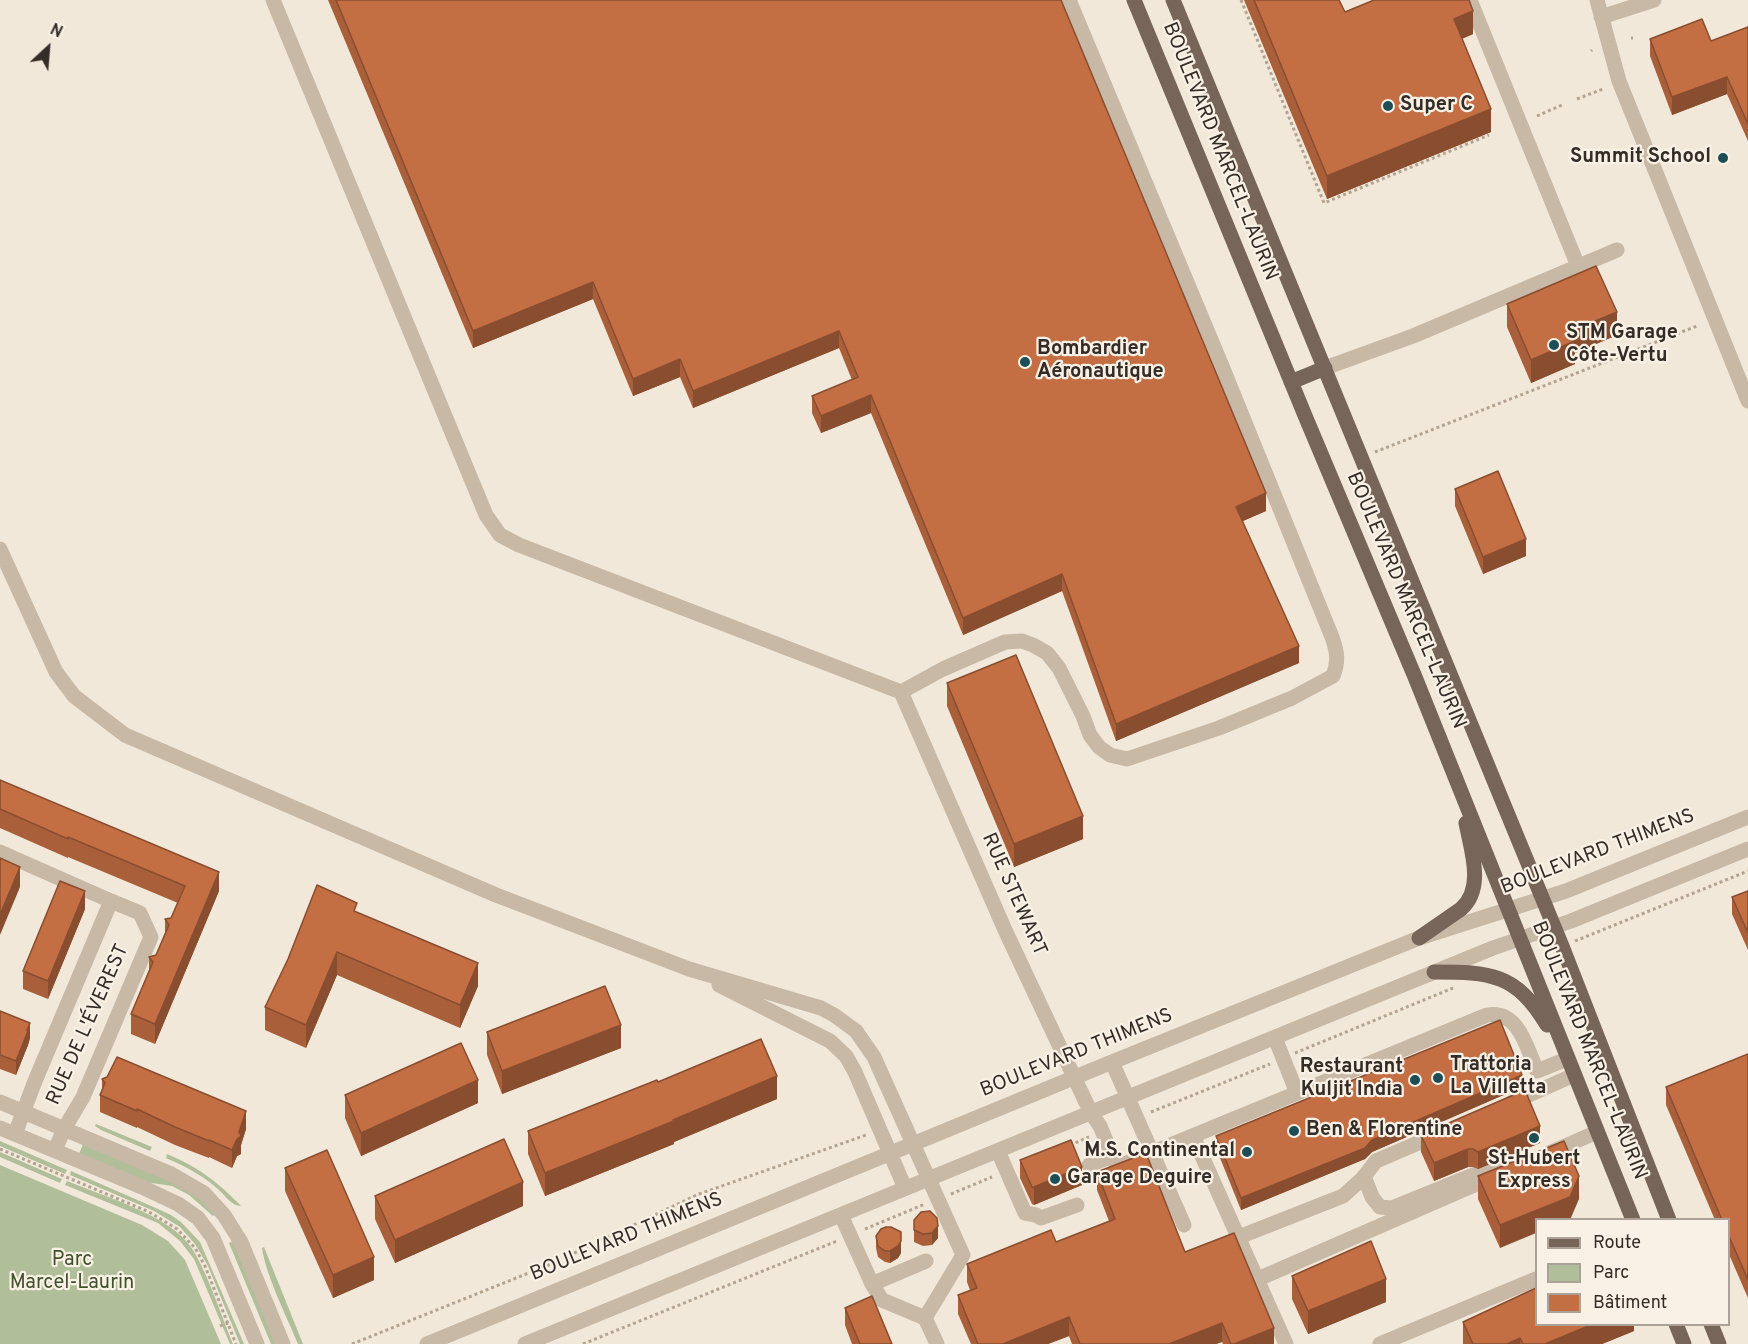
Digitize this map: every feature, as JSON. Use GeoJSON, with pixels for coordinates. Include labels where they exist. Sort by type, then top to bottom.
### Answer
{"type":"FeatureCollection","features":[{"type":"Feature","properties":{"kind":"main road","name":"BOULEVARD MARCEL-LAURIN"},"geometry":{"type":"LineString","coordinates":[[1134,0],[1415,677],[1632,1218]]}},
{"type":"Feature","properties":{"kind":"main road","name":"BOULEVARD MARCEL-LAURIN"},"geometry":{"type":"LineString","coordinates":[[1173,0],[1543,900],[1668,1218]]}},
{"type":"Feature","properties":{"kind":"main road"},"geometry":{"type":"LineString","coordinates":[[1291,382],[1325,368]]}},
{"type":"Feature","properties":{"kind":"main road"},"geometry":{"type":"LineString","coordinates":[[1419,938],[1467,904],[1473,891],[1474,870],[1460,791]]}},
{"type":"Feature","properties":{"kind":"main road"},"geometry":{"type":"LineString","coordinates":[[1434,972],[1485,974],[1516,988],[1537,1009],[1567,1059]]}},
{"type":"Feature","properties":{"kind":"main road"},"geometry":{"type":"LineString","coordinates":[[1677,1326],[1684,1344]]}},
{"type":"Feature","properties":{"kind":"main road"},"geometry":{"type":"LineString","coordinates":[[1712,1326],[1719,1344]]}},
{"type":"Feature","properties":{"kind":"street"},"geometry":{"type":"LineString","coordinates":[[273,0],[486,515],[500,535],[519,545],[901,692],[943,669],[1005,642],[1022,641],[1034,645],[1047,653],[1059,668],[1090,735],[1099,747],[1110,755],[1127,759],[1209,732],[1292,698],[1333,676],[1337,667],[1337,650],[1069,0]]}},
{"type":"Feature","properties":{"kind":"street"},"geometry":{"type":"LineString","coordinates":[[1470,0],[1578,266]]}},
{"type":"Feature","properties":{"kind":"street"},"geometry":{"type":"LineString","coordinates":[[1597,0],[1622,90],[1748,401]]}},
{"type":"Feature","properties":{"kind":"street"},"geometry":{"type":"LineString","coordinates":[[1601,17],[1654,0]]}},
{"type":"Feature","properties":{"kind":"street"},"geometry":{"type":"LineString","coordinates":[[1325,368],[1413,336],[1617,250]]}},
{"type":"Feature","properties":{"kind":"street"},"geometry":{"type":"LineString","coordinates":[[0,549],[56,672],[74,696],[125,735],[496,895],[688,969],[807,1003],[828,1011],[847,1024],[865,1042],[874,1057],[963,1254],[926,1318]]}},
{"type":"Feature","properties":{"kind":"street","name":"RUE STEWART"},"geometry":{"type":"LineString","coordinates":[[901,692],[1005,930],[1113,1156]]}},
{"type":"Feature","properties":{"kind":"street","name":"BOULEVARD THIMENS"},"geometry":{"type":"LineString","coordinates":[[427,1344],[1419,938],[1543,900],[1748,817]]}},
{"type":"Feature","properties":{"kind":"street"},"geometry":{"type":"LineString","coordinates":[[527,1344],[1434,972],[1582,916],[1748,849]]}},
{"type":"Feature","properties":{"kind":"street","name":"RUE DE L'ÉVEREST"},"geometry":{"type":"LineString","coordinates":[[0,852],[140,913],[151,937],[83,1097],[64,1129],[55,1150]]}},
{"type":"Feature","properties":{"kind":"street","name":"RUE DE L'ÉVEREST"},"geometry":{"type":"LineString","coordinates":[[15,1134],[111,901]]}},
{"type":"Feature","properties":{"kind":"street"},"geometry":{"type":"LineString","coordinates":[[688,969],[821,1035],[846,1056],[905,1188]]}},
{"type":"Feature","properties":{"kind":"street"},"geometry":{"type":"LineString","coordinates":[[1089,1165],[1113,1156],[1118,1167],[1466,1023],[1494,1014],[1506,1016],[1516,1025],[1537,1071],[1567,1059]]}},
{"type":"Feature","properties":{"kind":"street"},"geometry":{"type":"LineString","coordinates":[[1275,1038],[1298,1093]]}},
{"type":"Feature","properties":{"kind":"street"},"geometry":{"type":"LineString","coordinates":[[1112,1062],[1184,1225]]}},
{"type":"Feature","properties":{"kind":"street"},"geometry":{"type":"LineString","coordinates":[[1497,1109],[1574,1075]]}},
{"type":"Feature","properties":{"kind":"street"},"geometry":{"type":"LineString","coordinates":[[0,1102],[171,1174],[193,1186],[212,1201],[234,1228],[241,1242],[283,1344]]}},
{"type":"Feature","properties":{"kind":"street"},"geometry":{"type":"LineString","coordinates":[[0,1128],[153,1191],[198,1218],[213,1238],[257,1344]]}},
{"type":"Feature","properties":{"kind":"street"},"geometry":{"type":"LineString","coordinates":[[1239,1237],[1343,1196],[1376,1161],[1453,1128]]}},
{"type":"Feature","properties":{"kind":"street"},"geometry":{"type":"LineString","coordinates":[[1258,1280],[1597,1132]]}},
{"type":"Feature","properties":{"kind":"street"},"geometry":{"type":"LineString","coordinates":[[1193,1136],[1287,1344]]}},
{"type":"Feature","properties":{"kind":"street"},"geometry":{"type":"LineString","coordinates":[[998,1151],[1025,1213],[1041,1218],[1077,1205]]}},
{"type":"Feature","properties":{"kind":"street"},"geometry":{"type":"LineString","coordinates":[[1364,1176],[1372,1197],[1380,1207],[1392,1208],[1498,1165],[1530,1161]]}},
{"type":"Feature","properties":{"kind":"street"},"geometry":{"type":"LineString","coordinates":[[841,1215],[872,1284],[882,1300],[926,1318],[937,1344]]}},
{"type":"Feature","properties":{"kind":"street"},"geometry":{"type":"LineString","coordinates":[[213,1238],[234,1228]]}},
{"type":"Feature","properties":{"kind":"street"},"geometry":{"type":"LineString","coordinates":[[872,1284],[926,1261]]}},
{"type":"Feature","properties":{"kind":"street"},"geometry":{"type":"LineString","coordinates":[[1380,1344],[1535,1279]]}},
{"type":"Feature","properties":{"kind":"path"},"geometry":{"type":"LineString","coordinates":[[1241,0],[1324,204],[1489,135]]}},
{"type":"Feature","properties":{"kind":"path"},"geometry":{"type":"LineString","coordinates":[[1578,99],[1603,89]]}},
{"type":"Feature","properties":{"kind":"path"},"geometry":{"type":"LineString","coordinates":[[1537,116],[1562,105]]}},
{"type":"Feature","properties":{"kind":"path"},"geometry":{"type":"LineString","coordinates":[[1375,452],[1697,326]]}},
{"type":"Feature","properties":{"kind":"path"},"geometry":{"type":"LineString","coordinates":[[1580,940],[1748,871]]}},
{"type":"Feature","properties":{"kind":"path"},"geometry":{"type":"LineString","coordinates":[[1297,1053],[1459,985]]}},
{"type":"Feature","properties":{"kind":"path"},"geometry":{"type":"LineString","coordinates":[[1149,1113],[1271,1064]]}},
{"type":"Feature","properties":{"kind":"path"},"geometry":{"type":"LineString","coordinates":[[1066,1146],[1096,1134]]}},
{"type":"Feature","properties":{"kind":"path","name":"BOULEVARD THIMENS"},"geometry":{"type":"LineString","coordinates":[[352,1344],[551,1264],[693,1197],[857,1137]]}},
{"type":"Feature","properties":{"kind":"path"},"geometry":{"type":"LineString","coordinates":[[0,1149],[149,1212],[177,1229],[201,1257],[236,1344]]}},
{"type":"Feature","properties":{"kind":"path"},"geometry":{"type":"LineString","coordinates":[[949,1195],[997,1175]]}},
{"type":"Feature","properties":{"kind":"path"},"geometry":{"type":"LineString","coordinates":[[862,1230],[922,1205]]}},
{"type":"Feature","properties":{"kind":"path"},"geometry":{"type":"LineString","coordinates":[[583,1344],[834,1242]]}},
{"type":"Feature","properties":{"kind":"path"},"geometry":{"type":"LineString","coordinates":[[220,1326],[228,1323]]}},
{"type":"Feature","properties":{"kind":"green space"},"geometry":{"type":"Polygon","coordinates":[[[96,1124],[152,1147],[150,1151],[101,1130],[95,1126],[96,1124]]]}},
{"type":"Feature","properties":{"kind":"green space"},"geometry":{"type":"Polygon","coordinates":[[[0,1141],[67,1170],[65,1174],[0,1146],[0,1141]]]}},
{"type":"Feature","properties":{"kind":"green space"},"geometry":{"type":"Polygon","coordinates":[[[84,1142],[184,1186],[217,1213],[213,1216],[189,1195],[172,1186],[145,1182],[78,1156],[84,1142]]]}},
{"type":"Feature","properties":{"kind":"green space"},"geometry":{"type":"Polygon","coordinates":[[[0,1152],[62,1179],[60,1183],[0,1157],[0,1152]]]}},
{"type":"Feature","properties":{"kind":"green space"},"geometry":{"type":"Polygon","coordinates":[[[167,1154],[207,1176],[241,1206],[230,1201],[203,1177],[166,1158],[167,1154]]]}},
{"type":"Feature","properties":{"kind":"green space","name":"Parc Marcel-Laurin"},"geometry":{"type":"Polygon","coordinates":[[[0,1165],[142,1225],[168,1241],[185,1260],[221,1344],[0,1344],[0,1165]]]}},
{"type":"Feature","properties":{"kind":"green space"},"geometry":{"type":"Polygon","coordinates":[[[71,1171],[171,1215],[181,1222],[200,1242],[244,1344],[240,1344],[208,1266],[195,1244],[180,1227],[154,1211],[70,1175],[71,1171]]]}},
{"type":"Feature","properties":{"kind":"green space"},"geometry":{"type":"Polygon","coordinates":[[[67,1181],[152,1216],[181,1236],[191,1247],[203,1269],[233,1344],[230,1344],[194,1259],[180,1241],[158,1223],[65,1185],[67,1181]]]}},
{"type":"Feature","properties":{"kind":"green space"},"geometry":{"type":"Polygon","coordinates":[[[233,1241],[276,1344],[271,1344],[229,1243],[233,1241]]]}},
{"type":"Feature","properties":{"kind":"green space"},"geometry":{"type":"Polygon","coordinates":[[[264,1247],[303,1344],[298,1344],[277,1296],[264,1259],[262,1248],[264,1247]]]}},
{"type":"Feature","properties":{"kind":"building","name":"Bombardier Aéronautique"},"geometry":{"type":"Polygon","coordinates":[[[336,0],[1061,0],[1266,493],[1236,507],[1299,646],[1116,724],[1062,574],[963,618],[871,395],[821,416],[812,396],[858,377],[839,331],[693,391],[680,359],[633,379],[593,282],[473,331],[336,0]]]}},
{"type":"Feature","properties":{"kind":"building"},"geometry":{"type":"Polygon","coordinates":[[[1254,0],[1339,0],[1345,12],[1374,0],[1469,0],[1473,11],[1454,19],[1491,109],[1327,176],[1254,0]]]}},
{"type":"Feature","properties":{"kind":"building"},"geometry":{"type":"Polygon","coordinates":[[[1702,19],[1711,41],[1748,27],[1748,124],[1727,77],[1672,97],[1650,39],[1702,19]]]}},
{"type":"Feature","properties":{"kind":"building"},"geometry":{"type":"Polygon","coordinates":[[[1596,266],[1617,312],[1571,331],[1575,341],[1531,360],[1507,304],[1596,266]]]}},
{"type":"Feature","properties":{"kind":"building"},"geometry":{"type":"Polygon","coordinates":[[[1498,471],[1526,539],[1483,557],[1455,489],[1498,471]]]}},
{"type":"Feature","properties":{"kind":"building"},"geometry":{"type":"Polygon","coordinates":[[[1016,655],[1083,816],[1014,844],[947,683],[1016,655]]]}},
{"type":"Feature","properties":{"kind":"building"},"geometry":{"type":"Polygon","coordinates":[[[0,780],[219,872],[155,1024],[131,1014],[153,962],[149,957],[156,955],[169,925],[165,919],[171,918],[185,886],[0,809],[0,780]]]}},
{"type":"Feature","properties":{"kind":"building"},"geometry":{"type":"Polygon","coordinates":[[[0,858],[20,867],[0,915],[0,858]]]}},
{"type":"Feature","properties":{"kind":"building"},"geometry":{"type":"Polygon","coordinates":[[[60,881],[85,891],[48,981],[23,971],[60,881]]]}},
{"type":"Feature","properties":{"kind":"building"},"geometry":{"type":"Polygon","coordinates":[[[317,885],[357,903],[354,911],[478,963],[460,1005],[337,952],[306,1025],[265,1007],[288,959],[317,885]]]}},
{"type":"Feature","properties":{"kind":"building"},"geometry":{"type":"Polygon","coordinates":[[[1748,891],[1748,933],[1732,897],[1748,891]]]}},
{"type":"Feature","properties":{"kind":"building"},"geometry":{"type":"Polygon","coordinates":[[[605,986],[621,1025],[502,1071],[487,1032],[605,986]]]}},
{"type":"Feature","properties":{"kind":"building"},"geometry":{"type":"Polygon","coordinates":[[[0,1011],[30,1023],[16,1061],[0,1055],[0,1011]]]}},
{"type":"Feature","properties":{"kind":"building"},"geometry":{"type":"Polygon","coordinates":[[[1500,1020],[1522,1075],[1372,1140],[1365,1148],[1241,1198],[1216,1136],[1500,1020]]]}},
{"type":"Feature","properties":{"kind":"building"},"geometry":{"type":"Polygon","coordinates":[[[761,1039],[777,1076],[545,1173],[528,1131],[657,1080],[658,1082],[761,1039]]]}},
{"type":"Feature","properties":{"kind":"building"},"geometry":{"type":"Polygon","coordinates":[[[461,1043],[478,1080],[361,1133],[345,1095],[461,1043]]]}},
{"type":"Feature","properties":{"kind":"building"},"geometry":{"type":"Polygon","coordinates":[[[1748,1054],[1748,1280],[1730,1239],[1730,1218],[1721,1218],[1666,1087],[1748,1054]]]}},
{"type":"Feature","properties":{"kind":"building"},"geometry":{"type":"Polygon","coordinates":[[[117,1057],[246,1111],[239,1132],[241,1136],[232,1150],[100,1095],[105,1083],[102,1079],[107,1077],[117,1057]]]}},
{"type":"Feature","properties":{"kind":"building"},"geometry":{"type":"Polygon","coordinates":[[[1525,1090],[1540,1126],[1478,1152],[1468,1149],[1434,1163],[1421,1135],[1525,1090]]]}},
{"type":"Feature","properties":{"kind":"building"},"geometry":{"type":"Polygon","coordinates":[[[504,1139],[523,1182],[395,1240],[375,1196],[504,1139]]]}},
{"type":"Feature","properties":{"kind":"building"},"geometry":{"type":"Polygon","coordinates":[[[1071,1140],[1082,1167],[1032,1187],[1020,1160],[1071,1140]]]}},
{"type":"Feature","properties":{"kind":"building"},"geometry":{"type":"Polygon","coordinates":[[[1564,1141],[1579,1176],[1570,1197],[1500,1225],[1478,1176],[1564,1141]]]}},
{"type":"Feature","properties":{"kind":"building"},"geometry":{"type":"Polygon","coordinates":[[[327,1150],[374,1257],[333,1275],[285,1168],[327,1150]]]}},
{"type":"Feature","properties":{"kind":"building"},"geometry":{"type":"Polygon","coordinates":[[[1146,1153],[1185,1252],[1234,1233],[1274,1328],[1234,1344],[1231,1344],[1222,1323],[1169,1344],[1080,1344],[1069,1317],[1003,1344],[978,1344],[958,1295],[977,1288],[967,1264],[1051,1230],[1056,1242],[1115,1219],[1097,1172],[1146,1153]]]}},
{"type":"Feature","properties":{"kind":"building"},"geometry":{"type":"Polygon","coordinates":[[[930,1211],[937,1218],[938,1226],[932,1233],[923,1234],[914,1230],[914,1220],[921,1212],[930,1211]]]}},
{"type":"Feature","properties":{"kind":"building"},"geometry":{"type":"Polygon","coordinates":[[[886,1227],[901,1232],[901,1241],[890,1251],[885,1251],[878,1246],[876,1236],[881,1229],[886,1227]]]}},
{"type":"Feature","properties":{"kind":"building"},"geometry":{"type":"Polygon","coordinates":[[[1371,1241],[1386,1279],[1308,1311],[1292,1276],[1371,1241]]]}},
{"type":"Feature","properties":{"kind":"building"},"geometry":{"type":"Polygon","coordinates":[[[1535,1288],[1535,1326],[1588,1326],[1545,1344],[1523,1344],[1520,1338],[1507,1344],[1473,1344],[1463,1322],[1535,1288]]]}},
{"type":"Feature","properties":{"kind":"building"},"geometry":{"type":"Polygon","coordinates":[[[872,1296],[892,1344],[860,1344],[845,1308],[872,1296]]]}},
{"type":"Feature","properties":{"kind":"place","name":"Super C"},"geometry":{"type":"Point","coordinates":[1388,106]}},
{"type":"Feature","properties":{"kind":"place","name":"Summit School"},"geometry":{"type":"Point","coordinates":[1723,158]}},
{"type":"Feature","properties":{"kind":"place","name":"STM Garage Côte-Vertu"},"geometry":{"type":"Point","coordinates":[1554,345]}},
{"type":"Feature","properties":{"kind":"place","name":"Bombardier Aéronautique"},"geometry":{"type":"Point","coordinates":[1025,362]}},
{"type":"Feature","properties":{"kind":"place","name":"Trattoria La Villetta"},"geometry":{"type":"Point","coordinates":[1438,1078]}},
{"type":"Feature","properties":{"kind":"place","name":"Restaurant Kuljit India"},"geometry":{"type":"Point","coordinates":[1415,1080]}},
{"type":"Feature","properties":{"kind":"place","name":"Ben & Florentine"},"geometry":{"type":"Point","coordinates":[1294,1131]}},
{"type":"Feature","properties":{"kind":"place","name":"St-Hubert Express"},"geometry":{"type":"Point","coordinates":[1534,1138]}},
{"type":"Feature","properties":{"kind":"place","name":"M.S. Continental"},"geometry":{"type":"Point","coordinates":[1247,1152]}},
{"type":"Feature","properties":{"kind":"place","name":"Garage Deguire"},"geometry":{"type":"Point","coordinates":[1055,1179]}}]}
